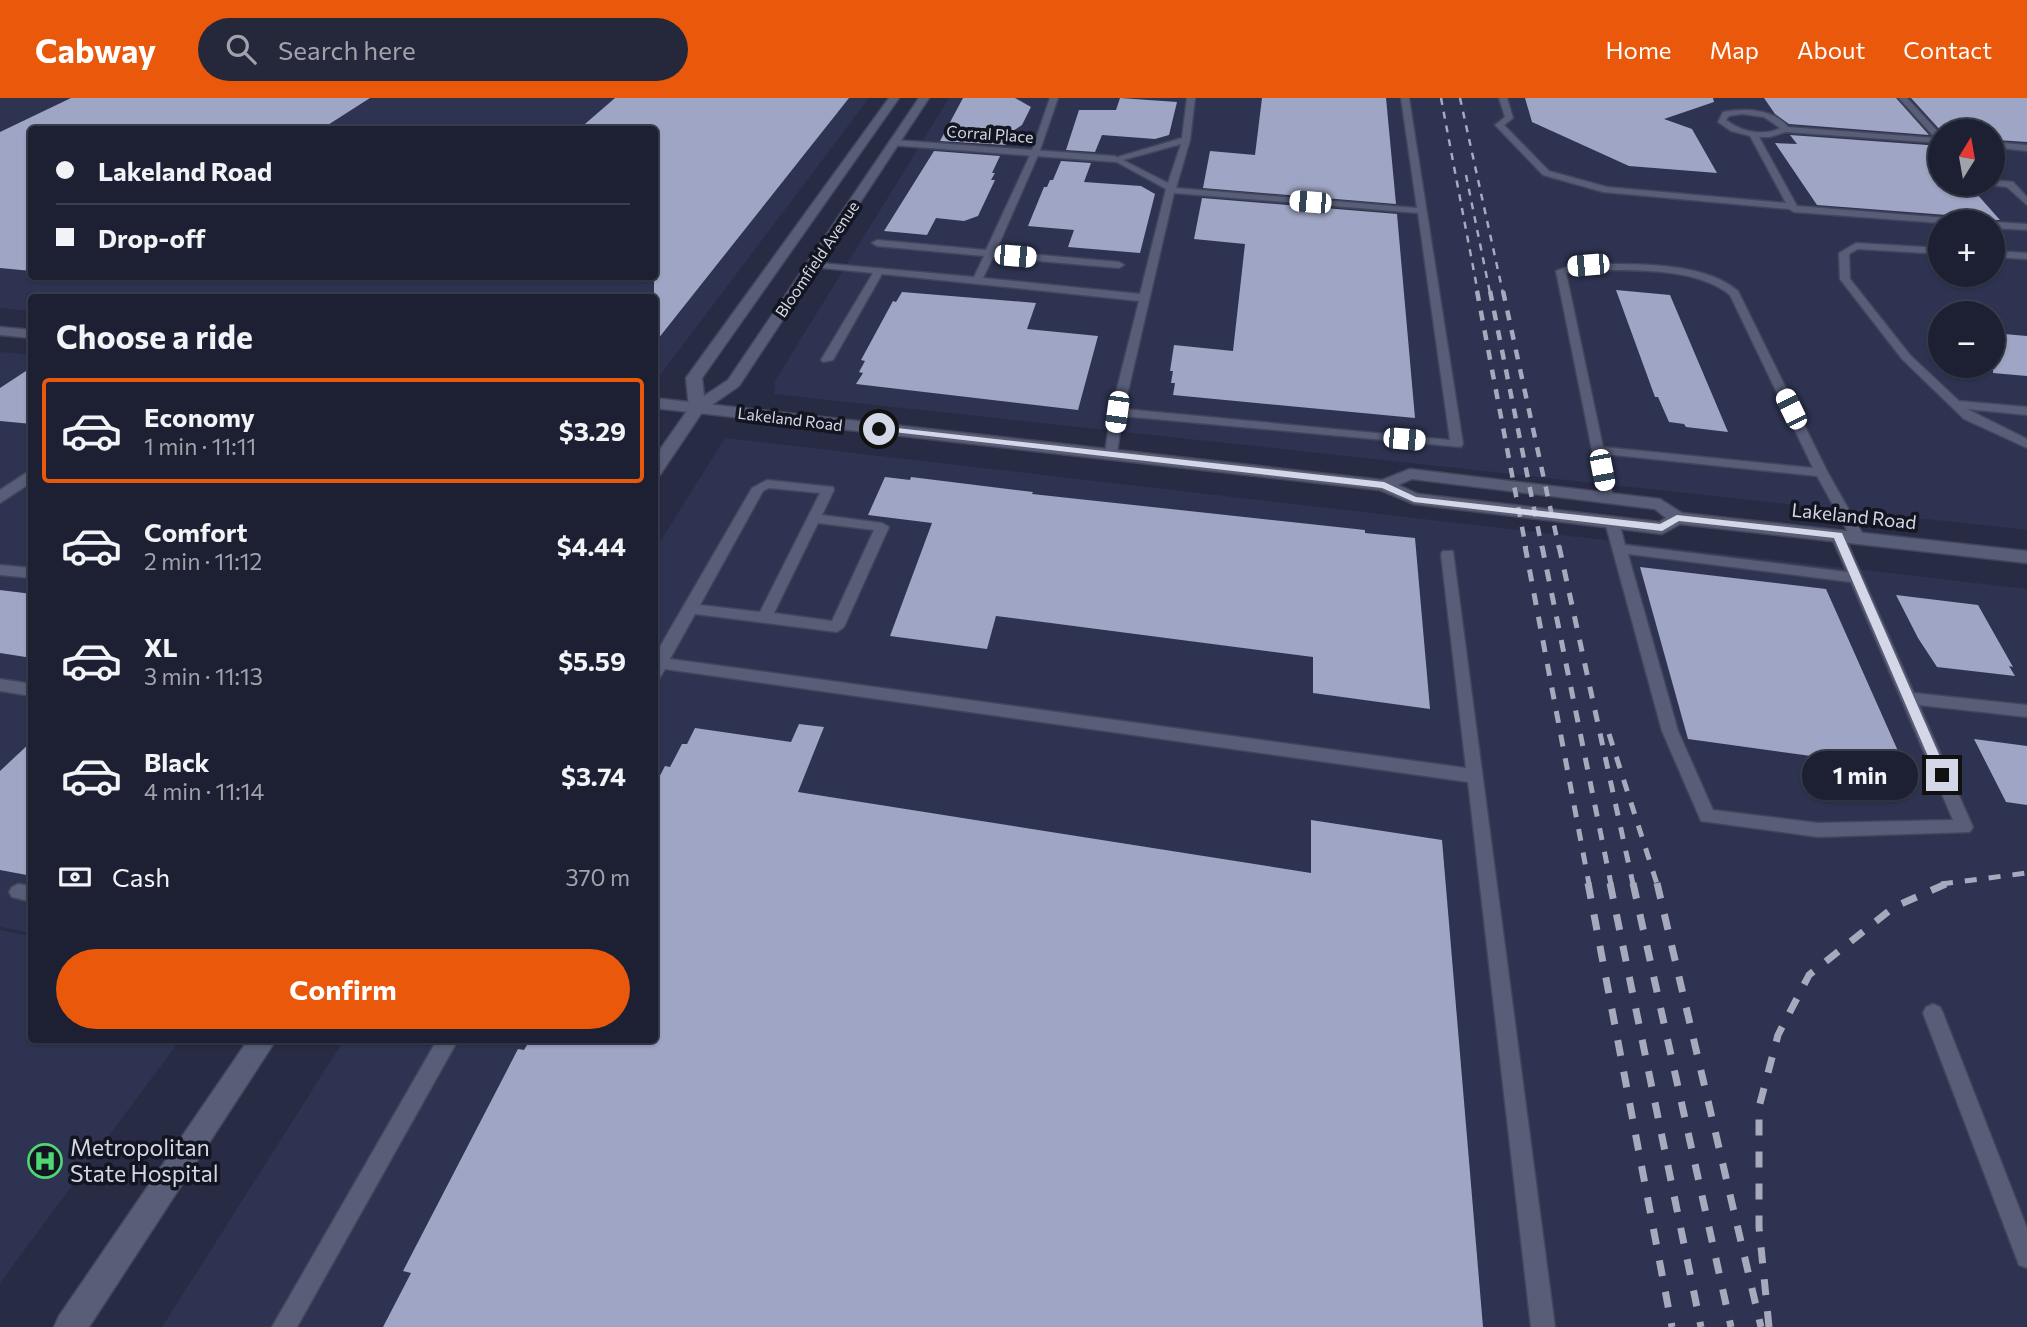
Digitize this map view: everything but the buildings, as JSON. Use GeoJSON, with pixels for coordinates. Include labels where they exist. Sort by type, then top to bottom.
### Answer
{"type":"FeatureCollection","features":[{"type":"Feature","properties":{"kind":"main road","name":"Bloomfield Avenue"},"geometry":{"type":"LineString","coordinates":[[658,465],[697,408],[734,383],[813,264],[879,142],[894,98]]}},
{"type":"Feature","properties":{"kind":"main road","name":"Bloomfield Avenue"},"geometry":{"type":"LineString","coordinates":[[697,408],[694,378],[879,142],[924,98]]}},
{"type":"Feature","properties":{"kind":"main road","name":"Corral Place"},"geometry":{"type":"LineString","coordinates":[[879,142],[1115,159]]}},
{"type":"Feature","properties":{"kind":"main road"},"geometry":{"type":"LineString","coordinates":[[0,331],[28,334]]}},
{"type":"Feature","properties":{"kind":"main road","name":"Lakeland Road"},"geometry":{"type":"LineString","coordinates":[[658,403],[1384,485],[1414,499],[1662,528],[1677,518]]}},
{"type":"Feature","properties":{"kind":"main road","name":"Lakeland Road"},"geometry":{"type":"LineString","coordinates":[[1384,485],[1410,474],[1660,504],[1677,518],[2027,557]]}},
{"type":"Feature","properties":{"kind":"main road"},"geometry":{"type":"LineString","coordinates":[[0,498],[28,477]]}},
{"type":"Feature","properties":{"kind":"main road"},"geometry":{"type":"LineString","coordinates":[[70,1327],[261,1043]]}},
{"type":"Feature","properties":{"kind":"lane"},"geometry":{"type":"LineString","coordinates":[[977,281],[1035,153],[1054,98]]}},
{"type":"Feature","properties":{"kind":"lane"},"geometry":{"type":"LineString","coordinates":[[1111,453],[1117,412],[1144,298],[1186,140],[1191,98]]}},
{"type":"Feature","properties":{"kind":"lane"},"geometry":{"type":"LineString","coordinates":[[1117,412],[1457,444],[1405,98]]}},
{"type":"Feature","properties":{"kind":"lane"},"geometry":{"type":"LineString","coordinates":[[1503,98],[1509,118],[1499,125],[1546,173],[1606,190],[1792,206]]}},
{"type":"Feature","properties":{"kind":"lane"},"geometry":{"type":"LineString","coordinates":[[1903,98],[1928,126]]}},
{"type":"Feature","properties":{"kind":"lane"},"geometry":{"type":"LineString","coordinates":[[1729,113],[1730,100]]}},
{"type":"Feature","properties":{"kind":"lane"},"geometry":{"type":"LineString","coordinates":[[1785,129],[1780,121],[1763,115],[1729,113],[1722,116],[1724,123],[1752,134],[1777,134],[1785,129],[1928,140]]}},
{"type":"Feature","properties":{"kind":"lane"},"geometry":{"type":"LineString","coordinates":[[1752,134],[1794,209],[1928,219]]}},
{"type":"Feature","properties":{"kind":"lane"},"geometry":{"type":"LineString","coordinates":[[1115,159],[1186,140]]}},
{"type":"Feature","properties":{"kind":"lane"},"geometry":{"type":"LineString","coordinates":[[2006,146],[2027,148]]}},
{"type":"Feature","properties":{"kind":"lane"},"geometry":{"type":"LineString","coordinates":[[1115,159],[1171,189],[1422,211]]}},
{"type":"Feature","properties":{"kind":"lane"},"geometry":{"type":"LineString","coordinates":[[2006,184],[2010,184],[2027,202]]}},
{"type":"Feature","properties":{"kind":"lane"},"geometry":{"type":"LineString","coordinates":[[2005,226],[2027,227]]}},
{"type":"Feature","properties":{"kind":"lane"},"geometry":{"type":"LineString","coordinates":[[877,243],[1119,265]]}},
{"type":"Feature","properties":{"kind":"lane"},"geometry":{"type":"LineString","coordinates":[[1928,250],[1856,246],[1844,253],[1845,279],[1906,358],[1968,416],[2027,444]]}},
{"type":"Feature","properties":{"kind":"lane"},"geometry":{"type":"LineString","coordinates":[[2005,255],[2027,256]]}},
{"type":"Feature","properties":{"kind":"lane"},"geometry":{"type":"LineString","coordinates":[[813,264],[1144,298]]}},
{"type":"Feature","properties":{"kind":"lane"},"geometry":{"type":"LineString","coordinates":[[1607,497],[1561,271],[1569,267],[1588,265],[1703,276],[1723,283],[1734,293],[1822,474],[1858,538]]}},
{"type":"Feature","properties":{"kind":"lane"},"geometry":{"type":"LineString","coordinates":[[827,360],[879,271]]}},
{"type":"Feature","properties":{"kind":"lane"},"geometry":{"type":"LineString","coordinates":[[1955,404],[2027,411]]}},
{"type":"Feature","properties":{"kind":"lane"},"geometry":{"type":"LineString","coordinates":[[1597,450],[1822,474]]}},
{"type":"Feature","properties":{"kind":"lane"},"geometry":{"type":"LineString","coordinates":[[658,665],[758,488],[767,484],[828,490],[765,617]]}},
{"type":"Feature","properties":{"kind":"lane"},"geometry":{"type":"LineString","coordinates":[[691,610],[837,627],[882,527],[814,518]]}},
{"type":"Feature","properties":{"kind":"lane"},"geometry":{"type":"LineString","coordinates":[[1612,522],[1670,731],[1707,817],[1818,830],[1964,827],[1838,536]]}},
{"type":"Feature","properties":{"kind":"lane"},"geometry":{"type":"LineString","coordinates":[[1620,549],[1857,578]]}},
{"type":"Feature","properties":{"kind":"lane"},"geometry":{"type":"LineString","coordinates":[[1448,554],[1543,1327]]}},
{"type":"Feature","properties":{"kind":"lane"},"geometry":{"type":"LineString","coordinates":[[0,570],[28,573]]}},
{"type":"Feature","properties":{"kind":"lane"},"geometry":{"type":"LineString","coordinates":[[658,667],[1474,776]]}},
{"type":"Feature","properties":{"kind":"lane"},"geometry":{"type":"LineString","coordinates":[[0,685],[28,689]]}},
{"type":"Feature","properties":{"kind":"lane"},"geometry":{"type":"LineString","coordinates":[[1910,698],[2027,711]]}},
{"type":"Feature","properties":{"kind":"lane"},"geometry":{"type":"LineString","coordinates":[[1933,1013],[2027,1256]]}},
{"type":"Feature","properties":{"kind":"lane"},"geometry":{"type":"LineString","coordinates":[[284,1327],[446,1043]]}},
{"type":"Feature","properties":{"kind":"shaded area"},"geometry":{"type":"Polygon","coordinates":[[[0,98],[869,98],[658,378],[658,294],[28,294],[28,311],[0,308],[0,98]]]}},
{"type":"Feature","properties":{"kind":"shaded area"},"geometry":{"type":"Polygon","coordinates":[[[949,98],[2027,98],[2027,530],[774,394],[775,381],[949,98]]]}},
{"type":"Feature","properties":{"kind":"shaded area"},"geometry":{"type":"Polygon","coordinates":[[[0,352],[28,355],[28,932],[0,927],[0,352]]]}},
{"type":"Feature","properties":{"kind":"shaded area"},"geometry":{"type":"Polygon","coordinates":[[[725,438],[2027,589],[2027,1327],[162,1327],[342,1043],[658,1043],[658,545],[725,438]]]}},
{"type":"Feature","properties":{"kind":"shaded area","name":"Metropolitan State Hospital"},"geometry":{"type":"Polygon","coordinates":[[[0,930],[28,935],[28,1043],[178,1043],[0,1283],[0,930]]]}},
{"type":"Feature","properties":{"kind":"railway"},"geometry":{"type":"LineString","coordinates":[[1441,98],[1478,293]]}},
{"type":"Feature","properties":{"kind":"railway"},"geometry":{"type":"LineString","coordinates":[[1460,98],[1503,293]]}},
{"type":"Feature","properties":{"kind":"railway"},"geometry":{"type":"LineString","coordinates":[[1466,175],[1490,293]]}},
{"type":"Feature","properties":{"kind":"railway"},"geometry":{"type":"LineString","coordinates":[[1477,291],[1526,548]]}},
{"type":"Feature","properties":{"kind":"railway"},"geometry":{"type":"LineString","coordinates":[[1490,291],[1542,548]]}},
{"type":"Feature","properties":{"kind":"railway"},"geometry":{"type":"LineString","coordinates":[[1503,291],[1559,548]]}},
{"type":"Feature","properties":{"kind":"railway"},"geometry":{"type":"LineString","coordinates":[[1525,546],[1589,884]]}},
{"type":"Feature","properties":{"kind":"railway"},"geometry":{"type":"LineString","coordinates":[[1542,546],[1611,884]]}},
{"type":"Feature","properties":{"kind":"railway"},"geometry":{"type":"LineString","coordinates":[[1559,546],[1633,884]]}},
{"type":"Feature","properties":{"kind":"railway"},"geometry":{"type":"LineString","coordinates":[[1609,734],[1657,884]]}},
{"type":"Feature","properties":{"kind":"railway"},"geometry":{"type":"LineString","coordinates":[[1948,883],[2027,873]]}},
{"type":"Feature","properties":{"kind":"railway"},"geometry":{"type":"LineString","coordinates":[[1588,883],[1672,1327]]}},
{"type":"Feature","properties":{"kind":"railway"},"geometry":{"type":"LineString","coordinates":[[1610,883],[1701,1327]]}},
{"type":"Feature","properties":{"kind":"railway"},"geometry":{"type":"LineString","coordinates":[[1633,883],[1731,1327]]}},
{"type":"Feature","properties":{"kind":"railway"},"geometry":{"type":"LineString","coordinates":[[1657,883],[1761,1327]]}},
{"type":"Feature","properties":{"kind":"railway"},"geometry":{"type":"LineString","coordinates":[[1769,1327],[1759,1227],[1759,1107],[1778,1035],[1809,975],[1894,907],[1948,883]]}},
{"type":"Feature","properties":{"kind":"railway"},"geometry":{"type":"LineString","coordinates":[[1941,884],[1948,883]]}},
{"type":"Feature","properties":{"kind":"place","name":"Metropolitan State Hospital"},"geometry":{"type":"Point","coordinates":[45,1161]}},
{"type":"Feature","properties":{"kind":"route"},"geometry":{"type":"LineString","coordinates":[[879,429],[1384,485],[1414,499],[1662,528],[1677,518],[1838,536],[1942,775]]}}]}
